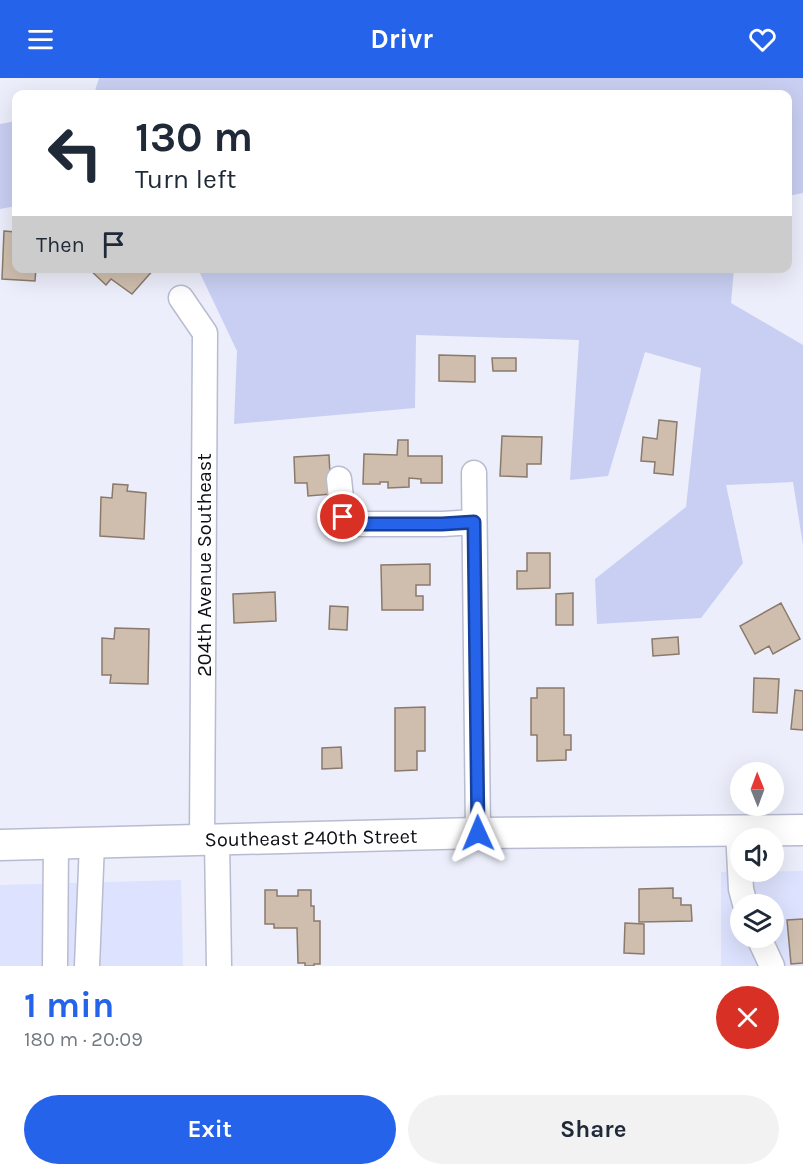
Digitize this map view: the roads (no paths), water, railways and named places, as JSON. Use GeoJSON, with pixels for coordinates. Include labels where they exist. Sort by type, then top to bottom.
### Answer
{"type":"FeatureCollection","features":[{"type":"Feature","properties":{"kind":"main road","name":"Southeast 240th Street"},"geometry":{"type":"LineString","coordinates":[[0,845],[478,833],[730,831]]}},
{"type":"Feature","properties":{"kind":"main road","name":"Southeast 240th Street"},"geometry":{"type":"LineString","coordinates":[[784,831],[803,831]]}},
{"type":"Feature","properties":{"kind":"street","name":"204th Avenue Southeast"},"geometry":{"type":"LineString","coordinates":[[181,298],[205,333],[209,840],[219,966]]}},
{"type":"Feature","properties":{"kind":"street"},"geometry":{"type":"LineString","coordinates":[[474,473],[478,833]]}},
{"type":"Feature","properties":{"kind":"street"},"geometry":{"type":"LineString","coordinates":[[339,479],[343,517],[347,522],[353,524],[474,522]]}},
{"type":"Feature","properties":{"kind":"street"},"geometry":{"type":"LineString","coordinates":[[87,966],[92,843]]}},
{"type":"Feature","properties":{"kind":"street"},"geometry":{"type":"LineString","coordinates":[[55,966],[56,844]]}},
{"type":"Feature","properties":{"kind":"street"},"geometry":{"type":"LineString","coordinates":[[764,948],[772,966]]}}]}
